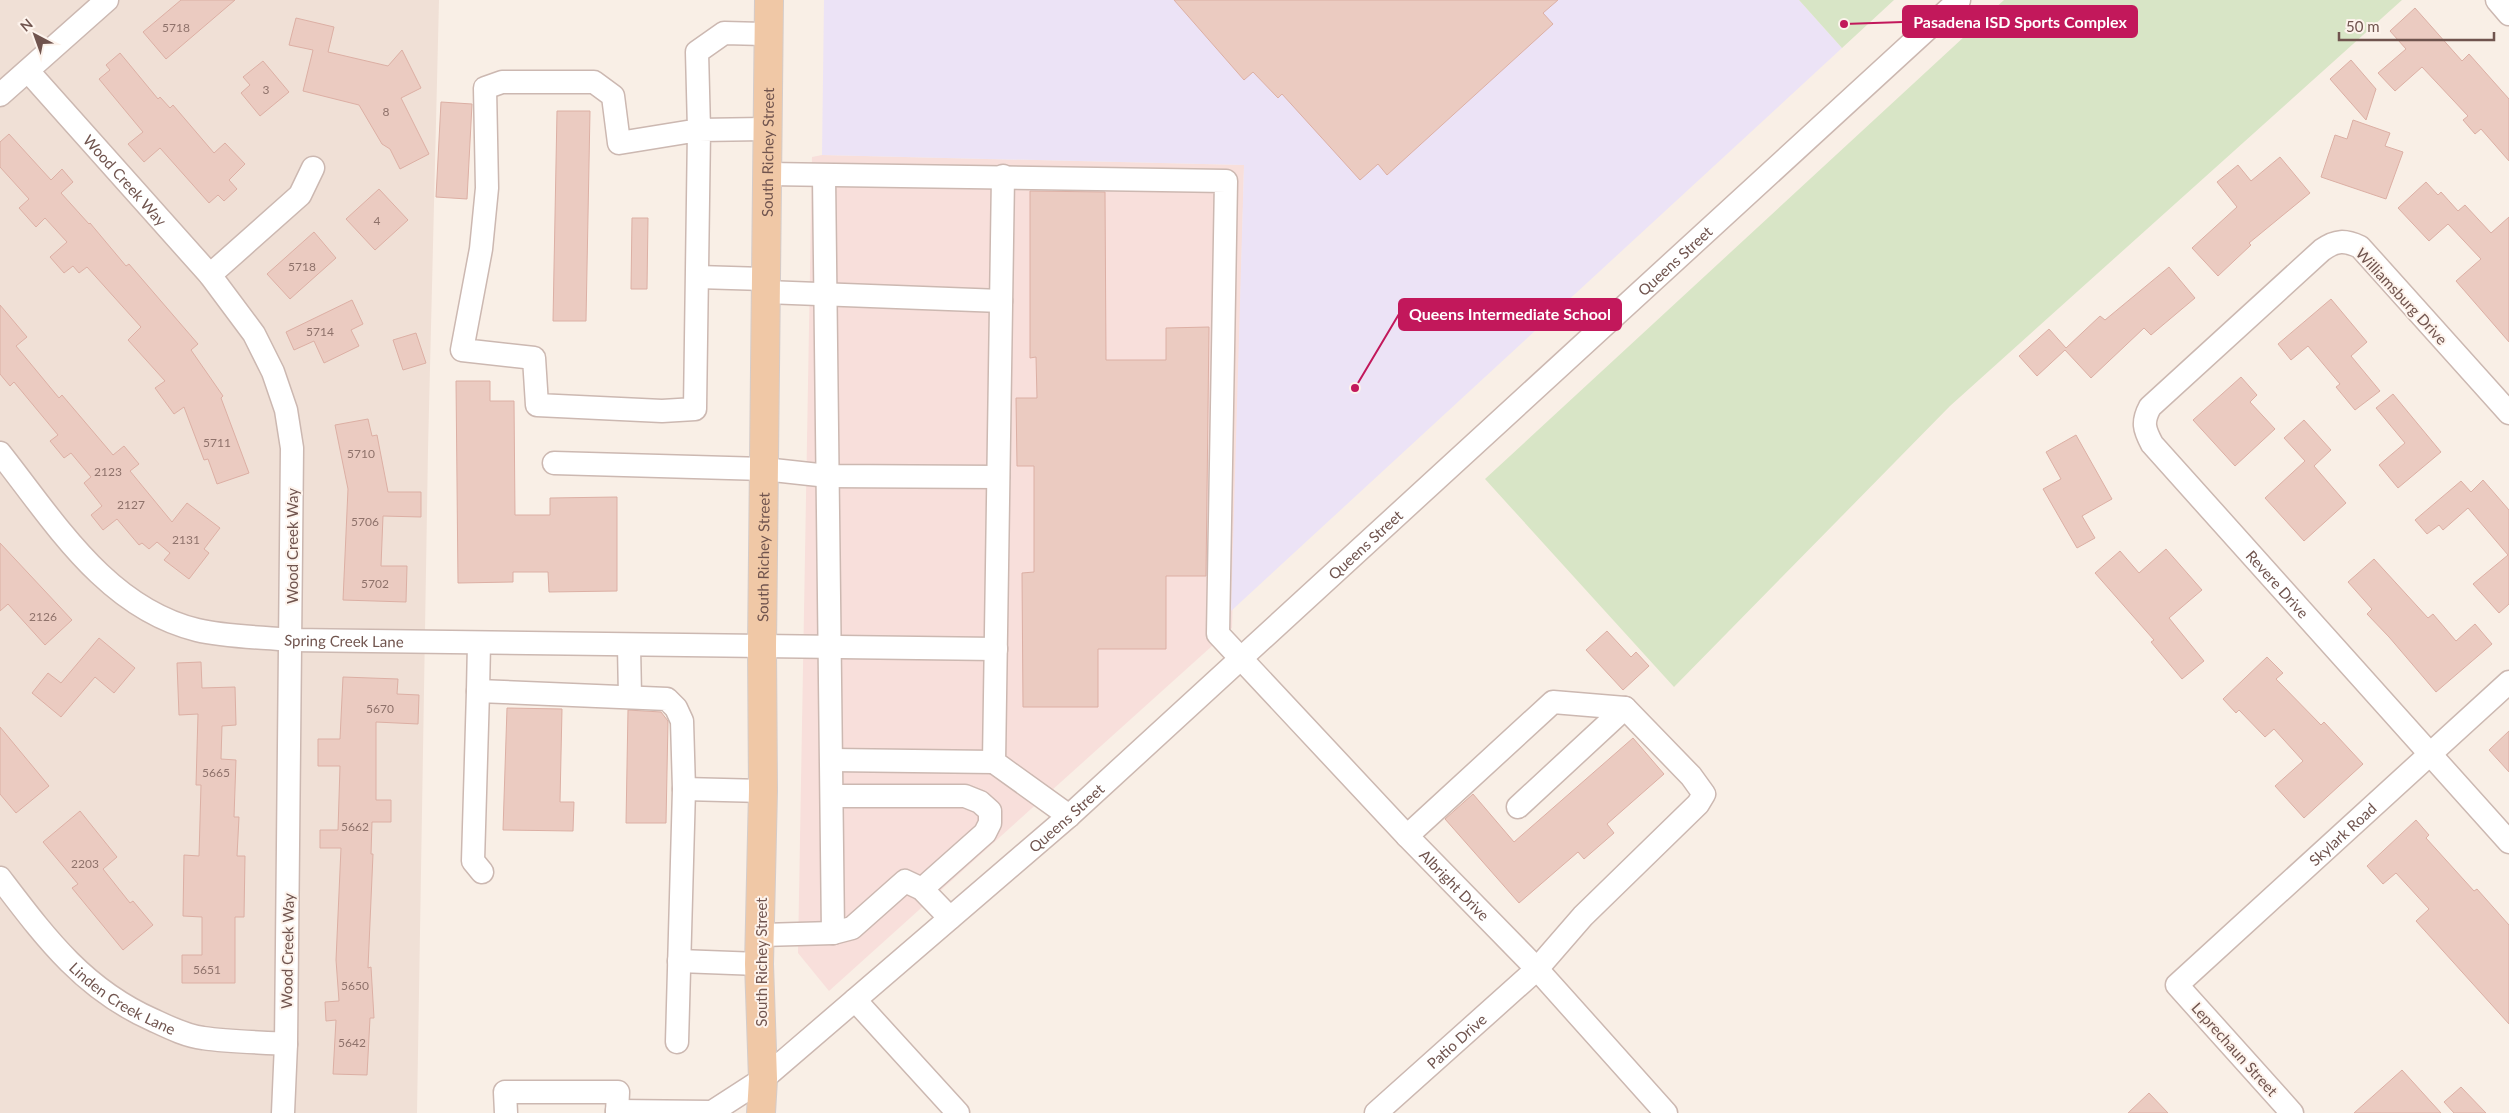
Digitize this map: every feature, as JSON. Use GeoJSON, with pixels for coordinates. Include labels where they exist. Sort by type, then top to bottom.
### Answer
{"type":"FeatureCollection","features":[{"type":"Feature","properties":{"kind":"main road","name":"South Richey Street"},"geometry":{"type":"LineString","coordinates":[[761,1113],[763,1079],[759,964],[763,791],[762,647],[769,0]]}},
{"type":"Feature","properties":{"kind":"street"},"geometry":{"type":"LineString","coordinates":[[0,95],[107,0]]}},
{"type":"Feature","properties":{"kind":"street","name":"Queens Street"},"geometry":{"type":"LineString","coordinates":[[617,1112],[712,1112],[763,1079],[1069,816],[1242,660],[1614,315],[1959,0]]}},
{"type":"Feature","properties":{"kind":"street"},"geometry":{"type":"LineString","coordinates":[[2496,0],[2509,14]]}},
{"type":"Feature","properties":{"kind":"street"},"geometry":{"type":"LineString","coordinates":[[769,34],[724,33],[697,52],[698,130],[698,277],[695,409],[662,411],[537,405],[534,358],[462,350],[480,249],[487,188],[485,88],[502,82],[594,82],[613,96],[619,143],[698,130],[769,130]]}},
{"type":"Feature","properties":{"kind":"street","name":"Wood Creek Way"},"geometry":{"type":"LineString","coordinates":[[28,71],[210,275],[254,334],[273,372],[286,410],[292,448],[286,1044],[283,1113]]}},
{"type":"Feature","properties":{"kind":"street"},"geometry":{"type":"LineString","coordinates":[[210,275],[300,195],[313,168]]}},
{"type":"Feature","properties":{"kind":"street"},"geometry":{"type":"LineString","coordinates":[[768,174],[824,176],[1003,176],[994,762]]}},
{"type":"Feature","properties":{"kind":"street"},"geometry":{"type":"LineString","coordinates":[[824,176],[833,932]]}},
{"type":"Feature","properties":{"kind":"street","name":"Albright Drive"},"geometry":{"type":"LineString","coordinates":[[1003,176],[1226,181],[1218,634],[1407,836],[1537,969],[1666,1113]]}},
{"type":"Feature","properties":{"kind":"street","name":"Williamsburg Drive"},"geometry":{"type":"LineString","coordinates":[[2238,327],[2322,250],[2333,243],[2348,241],[2360,247],[2509,414]]}},
{"type":"Feature","properties":{"kind":"street"},"geometry":{"type":"LineString","coordinates":[[698,277],[826,294],[1001,301]]}},
{"type":"Feature","properties":{"kind":"street","name":"Revere Drive"},"geometry":{"type":"LineString","coordinates":[[2238,327],[2150,407],[2143,420],[2145,431],[2152,444],[2509,842]]}},
{"type":"Feature","properties":{"kind":"street","name":"Spring Creek Lane"},"geometry":{"type":"LineString","coordinates":[[0,453],[94,569],[142,606],[168,620],[197,630],[291,640],[628,646],[830,646],[996,649]]}},
{"type":"Feature","properties":{"kind":"street"},"geometry":{"type":"LineString","coordinates":[[554,463],[764,469],[828,476],[998,477]]}},
{"type":"Feature","properties":{"kind":"street"},"geometry":{"type":"LineString","coordinates":[[479,643],[473,861],[482,872]]}},
{"type":"Feature","properties":{"kind":"street"},"geometry":{"type":"LineString","coordinates":[[628,646],[630,697]]}},
{"type":"Feature","properties":{"kind":"street","name":"Skylark Road"},"geometry":{"type":"LineString","coordinates":[[2177,985],[2509,682]]}},
{"type":"Feature","properties":{"kind":"street"},"geometry":{"type":"LineString","coordinates":[[478,691],[667,699],[676,708],[682,721],[684,788],[676,1042]]}},
{"type":"Feature","properties":{"kind":"street"},"geometry":{"type":"LineString","coordinates":[[1407,836],[1553,702],[1626,708]]}},
{"type":"Feature","properties":{"kind":"street"},"geometry":{"type":"LineString","coordinates":[[1518,807],[1626,708]]}},
{"type":"Feature","properties":{"kind":"street","name":"Patio Drive"},"geometry":{"type":"LineString","coordinates":[[1376,1113],[1537,969],[1583,916],[1698,804],[1704,794],[1691,776],[1626,708]]}},
{"type":"Feature","properties":{"kind":"street"},"geometry":{"type":"LineString","coordinates":[[832,760],[994,762],[1069,816]]}},
{"type":"Feature","properties":{"kind":"street"},"geometry":{"type":"LineString","coordinates":[[684,788],[763,791]]}},
{"type":"Feature","properties":{"kind":"street"},"geometry":{"type":"LineString","coordinates":[[832,796],[965,796],[980,802],[990,811],[990,823],[985,833],[922,889]]}},
{"type":"Feature","properties":{"kind":"street","name":"Linden Creek Lane"},"geometry":{"type":"LineString","coordinates":[[0,878],[44,936],[74,968],[108,996],[124,1006],[165,1026],[202,1038],[286,1044]]}},
{"type":"Feature","properties":{"kind":"street"},"geometry":{"type":"LineString","coordinates":[[760,935],[833,932],[852,928],[905,882],[922,889],[950,918]]}},
{"type":"Feature","properties":{"kind":"street"},"geometry":{"type":"LineString","coordinates":[[679,961],[759,964]]}},
{"type":"Feature","properties":{"kind":"street","name":"Leprechaun Street"},"geometry":{"type":"LineString","coordinates":[[2177,985],[2292,1113]]}},
{"type":"Feature","properties":{"kind":"street"},"geometry":{"type":"LineString","coordinates":[[856,1000],[958,1113]]}},
{"type":"Feature","properties":{"kind":"street"},"geometry":{"type":"LineString","coordinates":[[506,1113],[505,1092],[618,1092],[617,1112]]}},
{"type":"Feature","properties":{"kind":"shaded area"},"geometry":{"type":"Polygon","coordinates":[[[0,0],[439,0],[428,450],[417,1113],[0,1113],[0,0]]]}},
{"type":"Feature","properties":{"kind":"shaded area"},"geometry":{"type":"Polygon","coordinates":[[[824,0],[1799,0],[1842,48],[1231,611],[1244,165],[822,155],[824,0]]]}},
{"type":"Feature","properties":{"kind":"shaded area"},"geometry":{"type":"Polygon","coordinates":[[[822,155],[1244,165],[1232,628],[829,991],[798,953],[812,157],[822,155]]]}},
{"type":"Feature","properties":{"kind":"green space"},"geometry":{"type":"Polygon","coordinates":[[[1799,0],[1894,0],[1842,48],[1799,0]]]}},
{"type":"Feature","properties":{"kind":"green space"},"geometry":{"type":"Polygon","coordinates":[[[2004,0],[2402,0],[1950,406],[1674,687],[1485,479],[2004,0]]]}},
{"type":"Feature","properties":{"kind":"building"},"geometry":{"type":"Polygon","coordinates":[[[181,0],[235,0],[166,59],[143,32],[181,0]]]}},
{"type":"Feature","properties":{"kind":"building"},"geometry":{"type":"Polygon","coordinates":[[[1174,0],[1558,0],[1543,13],[1553,24],[1387,175],[1378,164],[1360,180],[1282,94],[1278,98],[1253,72],[1244,80],[1174,0]]]}},
{"type":"Feature","properties":{"kind":"building"},"geometry":{"type":"Polygon","coordinates":[[[2415,8],[2462,61],[2469,54],[2509,99],[2509,161],[2481,129],[2475,134],[2463,120],[2468,116],[2422,67],[2395,91],[2378,73],[2406,49],[2390,31],[2415,8]]]}},
{"type":"Feature","properties":{"kind":"building"},"geometry":{"type":"Polygon","coordinates":[[[296,18],[334,27],[328,52],[388,66],[402,50],[421,88],[401,98],[429,154],[400,169],[390,149],[382,144],[359,105],[303,91],[313,50],[289,45],[296,18]]]}},
{"type":"Feature","properties":{"kind":"building"},"geometry":{"type":"Polygon","coordinates":[[[120,53],[158,99],[160,97],[170,108],[173,105],[214,153],[225,143],[245,164],[229,180],[237,189],[224,201],[218,195],[209,203],[160,148],[144,162],[128,144],[143,132],[99,79],[110,70],[106,65],[120,53]]]}},
{"type":"Feature","properties":{"kind":"building"},"geometry":{"type":"Polygon","coordinates":[[[2351,60],[2376,89],[2366,120],[2330,79],[2351,60]]]}},
{"type":"Feature","properties":{"kind":"building"},"geometry":{"type":"Polygon","coordinates":[[[263,61],[289,92],[260,116],[241,93],[250,85],[243,77],[263,61]]]}},
{"type":"Feature","properties":{"kind":"building"},"geometry":{"type":"Polygon","coordinates":[[[441,102],[472,104],[467,199],[436,197],[441,102]]]}},
{"type":"Feature","properties":{"kind":"building"},"geometry":{"type":"Polygon","coordinates":[[[557,111],[590,111],[586,321],[553,321],[557,111]]]}},
{"type":"Feature","properties":{"kind":"building"},"geometry":{"type":"Polygon","coordinates":[[[2353,120],[2390,133],[2385,146],[2403,152],[2386,199],[2321,177],[2335,135],[2347,139],[2353,120]]]}},
{"type":"Feature","properties":{"kind":"building"},"geometry":{"type":"Polygon","coordinates":[[[9,134],[51,180],[62,169],[73,182],[61,193],[90,223],[126,266],[129,264],[198,344],[191,350],[223,396],[221,398],[249,473],[217,484],[208,459],[204,460],[184,407],[174,414],[155,388],[165,381],[128,340],[141,327],[87,267],[79,273],[73,266],[64,273],[50,257],[67,242],[45,218],[36,227],[19,208],[29,199],[0,167],[0,142],[9,134]]]}},
{"type":"Feature","properties":{"kind":"building"},"geometry":{"type":"Polygon","coordinates":[[[2280,157],[2310,193],[2249,243],[2251,245],[2218,276],[2192,248],[2237,207],[2217,182],[2238,165],[2251,181],[2280,157]]]}},
{"type":"Feature","properties":{"kind":"building"},"geometry":{"type":"Polygon","coordinates":[[[2426,182],[2438,195],[2441,192],[2458,211],[2465,205],[2491,233],[2509,217],[2509,342],[2456,281],[2481,259],[2448,224],[2429,241],[2398,208],[2426,182]]]}},
{"type":"Feature","properties":{"kind":"building"},"geometry":{"type":"Polygon","coordinates":[[[379,189],[408,220],[375,250],[346,219],[379,189]]]}},
{"type":"Feature","properties":{"kind":"building"},"geometry":{"type":"Polygon","coordinates":[[[1030,191],[1105,192],[1106,360],[1166,360],[1166,328],[1209,327],[1206,576],[1166,576],[1166,649],[1098,649],[1098,707],[1023,707],[1022,573],[1034,572],[1034,466],[1017,466],[1016,398],[1037,398],[1036,357],[1030,358],[1030,191]]]}},
{"type":"Feature","properties":{"kind":"building"},"geometry":{"type":"Polygon","coordinates":[[[632,218],[648,218],[647,289],[631,289],[632,218]]]}},
{"type":"Feature","properties":{"kind":"building"},"geometry":{"type":"Polygon","coordinates":[[[314,232],[336,258],[290,299],[267,274],[314,232]]]}},
{"type":"Feature","properties":{"kind":"building"},"geometry":{"type":"Polygon","coordinates":[[[2169,267],[2195,298],[2151,335],[2144,328],[2091,378],[2065,350],[2037,376],[2019,356],[2049,329],[2066,348],[2100,316],[2105,320],[2169,267]]]}},
{"type":"Feature","properties":{"kind":"building"},"geometry":{"type":"Polygon","coordinates":[[[2331,299],[2367,342],[2351,356],[2380,391],[2355,410],[2336,387],[2340,384],[2308,346],[2291,360],[2278,344],[2331,299]]]}},
{"type":"Feature","properties":{"kind":"building"},"geometry":{"type":"Polygon","coordinates":[[[352,300],[363,324],[351,330],[359,346],[324,363],[314,341],[294,350],[286,332],[352,300]]]}},
{"type":"Feature","properties":{"kind":"building"},"geometry":{"type":"Polygon","coordinates":[[[0,305],[27,337],[16,346],[59,398],[62,395],[113,455],[124,446],[139,464],[130,471],[172,522],[187,503],[220,528],[204,549],[209,553],[189,579],[164,560],[170,553],[157,542],[149,549],[142,543],[139,545],[117,519],[103,530],[91,515],[102,506],[84,483],[91,477],[71,453],[64,458],[50,441],[58,435],[14,382],[10,386],[0,374],[0,305]]]}},
{"type":"Feature","properties":{"kind":"building"},"geometry":{"type":"Polygon","coordinates":[[[416,333],[426,363],[403,370],[393,340],[416,333]]]}},
{"type":"Feature","properties":{"kind":"building"},"geometry":{"type":"Polygon","coordinates":[[[2241,377],[2257,395],[2250,402],[2275,429],[2235,466],[2193,420],[2241,377]]]}},
{"type":"Feature","properties":{"kind":"building"},"geometry":{"type":"Polygon","coordinates":[[[456,381],[490,381],[490,401],[514,401],[515,515],[550,515],[550,498],[617,497],[617,591],[549,592],[548,572],[513,572],[513,582],[458,583],[456,381]]]}},
{"type":"Feature","properties":{"kind":"building"},"geometry":{"type":"Polygon","coordinates":[[[2393,394],[2441,452],[2398,488],[2379,465],[2405,443],[2376,408],[2393,394]]]}},
{"type":"Feature","properties":{"kind":"building"},"geometry":{"type":"Polygon","coordinates":[[[368,419],[372,436],[377,435],[388,492],[421,492],[421,517],[383,516],[381,566],[407,566],[406,602],[343,600],[348,489],[335,425],[368,419]]]}},
{"type":"Feature","properties":{"kind":"building"},"geometry":{"type":"Polygon","coordinates":[[[2304,420],[2331,450],[2314,466],[2346,503],[2304,541],[2265,498],[2305,461],[2284,438],[2304,420]]]}},
{"type":"Feature","properties":{"kind":"building"},"geometry":{"type":"Polygon","coordinates":[[[2076,435],[2112,499],[2082,516],[2095,538],[2077,548],[2043,489],[2061,479],[2046,452],[2076,435]]]}},
{"type":"Feature","properties":{"kind":"building"},"geometry":{"type":"Polygon","coordinates":[[[2483,480],[2509,510],[2509,604],[2499,613],[2473,584],[2508,555],[2468,508],[2443,530],[2439,525],[2427,534],[2415,520],[2461,481],[2471,492],[2483,480]]]}},
{"type":"Feature","properties":{"kind":"building"},"geometry":{"type":"Polygon","coordinates":[[[0,543],[72,620],[45,645],[8,604],[0,611],[0,543]]]}},
{"type":"Feature","properties":{"kind":"building"},"geometry":{"type":"Polygon","coordinates":[[[2166,549],[2202,590],[2169,618],[2204,661],[2182,679],[2151,642],[2154,640],[2095,573],[2120,551],[2139,573],[2166,549]]]}},
{"type":"Feature","properties":{"kind":"building"},"geometry":{"type":"Polygon","coordinates":[[[2374,559],[2428,618],[2433,614],[2456,641],[2475,624],[2492,644],[2436,692],[2367,614],[2372,609],[2348,582],[2374,559]]]}},
{"type":"Feature","properties":{"kind":"building"},"geometry":{"type":"Polygon","coordinates":[[[1607,631],[1631,657],[1636,652],[1649,666],[1623,690],[1586,650],[1607,631]]]}},
{"type":"Feature","properties":{"kind":"building"},"geometry":{"type":"Polygon","coordinates":[[[99,638],[135,668],[114,693],[95,677],[61,717],[32,693],[48,673],[61,683],[99,638]]]}},
{"type":"Feature","properties":{"kind":"building"},"geometry":{"type":"Polygon","coordinates":[[[2267,657],[2283,673],[2276,679],[2321,725],[2324,722],[2363,764],[2304,818],[2275,786],[2303,761],[2274,729],[2265,737],[2239,710],[2236,713],[2223,699],[2267,657]]]}},
{"type":"Feature","properties":{"kind":"building"},"geometry":{"type":"Polygon","coordinates":[[[201,662],[202,688],[235,687],[236,725],[222,726],[221,759],[236,760],[234,817],[239,817],[237,856],[245,856],[244,917],[235,917],[235,983],[182,983],[182,955],[202,955],[202,917],[183,916],[184,855],[199,856],[201,785],[196,785],[198,714],[179,715],[177,663],[201,662]]]}},
{"type":"Feature","properties":{"kind":"building"},"geometry":{"type":"Polygon","coordinates":[[[343,677],[398,679],[397,694],[419,695],[418,724],[376,722],[376,800],[391,800],[391,822],[372,822],[371,854],[373,854],[368,968],[371,967],[374,1018],[370,1018],[367,1075],[333,1074],[336,1020],[326,1021],[325,1002],[339,1001],[336,960],[341,848],[320,848],[320,830],[338,830],[340,766],[318,766],[318,739],[340,739],[343,677]]]}},
{"type":"Feature","properties":{"kind":"building"},"geometry":{"type":"Polygon","coordinates":[[[507,708],[562,709],[560,802],[574,802],[573,831],[503,830],[507,708]]]}},
{"type":"Feature","properties":{"kind":"building"},"geometry":{"type":"Polygon","coordinates":[[[628,710],[661,712],[668,721],[666,823],[626,823],[628,710]]]}},
{"type":"Feature","properties":{"kind":"building"},"geometry":{"type":"Polygon","coordinates":[[[0,727],[49,786],[16,813],[0,794],[0,727]]]}},
{"type":"Feature","properties":{"kind":"building"},"geometry":{"type":"Polygon","coordinates":[[[2509,731],[2509,772],[2489,750],[2509,731]]]}},
{"type":"Feature","properties":{"kind":"building"},"geometry":{"type":"Polygon","coordinates":[[[1633,738],[1664,774],[1607,824],[1614,833],[1584,859],[1578,852],[1519,903],[1445,819],[1473,794],[1514,842],[1633,738]]]}},
{"type":"Feature","properties":{"kind":"building"},"geometry":{"type":"Polygon","coordinates":[[[80,811],[117,857],[103,869],[130,903],[133,901],[153,925],[123,950],[72,888],[78,884],[43,842],[80,811]]]}},
{"type":"Feature","properties":{"kind":"building"},"geometry":{"type":"Polygon","coordinates":[[[2416,820],[2429,835],[2426,838],[2474,891],[2477,889],[2509,925],[2509,1024],[2416,921],[2429,909],[2396,873],[2383,884],[2367,866],[2416,820]]]}},
{"type":"Feature","properties":{"kind":"building"},"geometry":{"type":"Polygon","coordinates":[[[2402,1070],[2441,1113],[2354,1113],[2402,1070]]]}},
{"type":"Feature","properties":{"kind":"building"},"geometry":{"type":"Polygon","coordinates":[[[2461,1087],[2486,1113],[2454,1113],[2444,1102],[2461,1087]]]}},
{"type":"Feature","properties":{"kind":"building"},"geometry":{"type":"Polygon","coordinates":[[[2149,1093],[2168,1113],[2128,1113],[2149,1093]]]}},
{"type":"Feature","properties":{"kind":"place","name":"Pasadena ISD Sports Complex"},"geometry":{"type":"Point","coordinates":[1844,24]}},
{"type":"Feature","properties":{"kind":"place","name":"Queens Intermediate School"},"geometry":{"type":"Point","coordinates":[1355,388]}}]}
